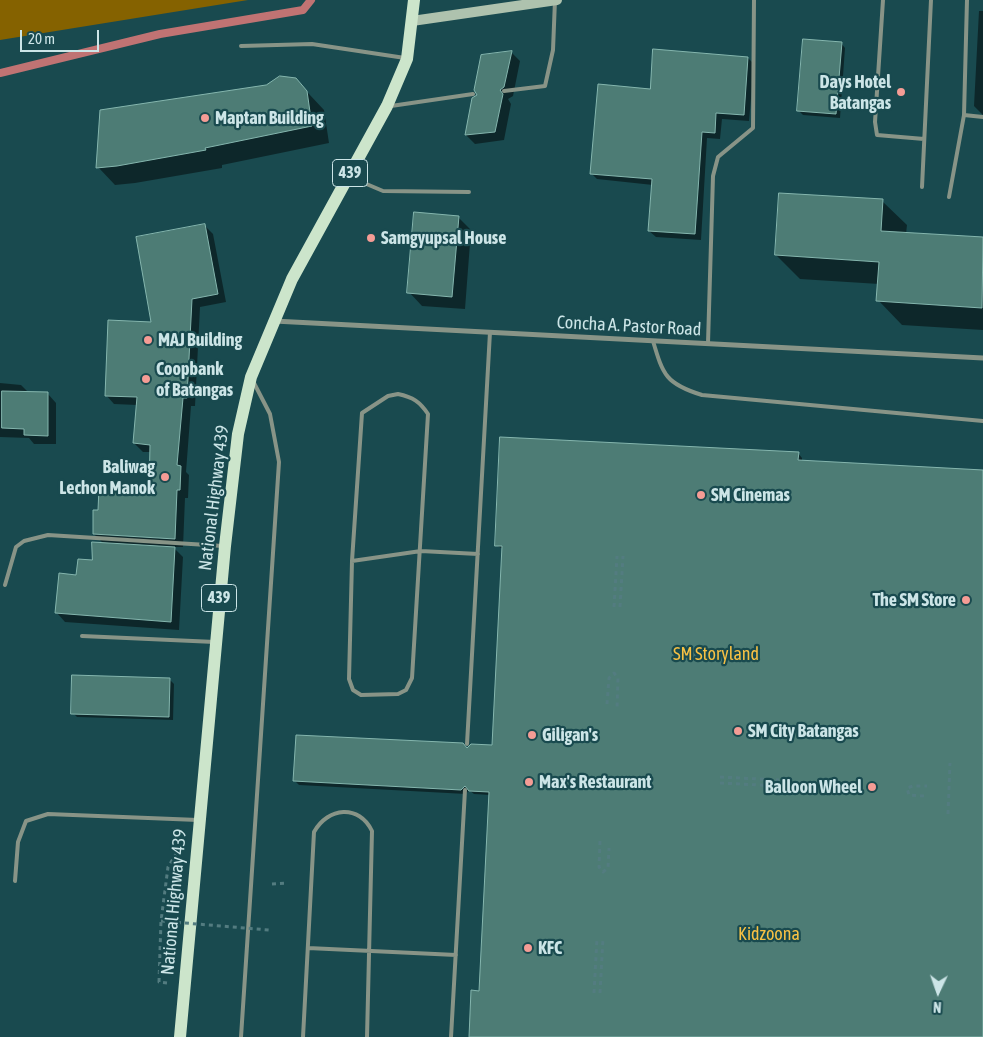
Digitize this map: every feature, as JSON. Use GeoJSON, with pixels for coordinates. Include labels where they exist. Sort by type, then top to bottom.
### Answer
{"type":"FeatureCollection","features":[{"type":"Feature","properties":{"kind":"main road","name":"National Highway 439"},"geometry":{"type":"LineString","coordinates":[[180,1037],[215,642],[238,434],[251,377],[273,321],[292,279],[386,106],[407,59],[414,0]]}},
{"type":"Feature","properties":{"kind":"main road"},"geometry":{"type":"LineString","coordinates":[[412,21],[556,0]]}},
{"type":"Feature","properties":{"kind":"street","name":"Concha A. Pastor Road"},"geometry":{"type":"LineString","coordinates":[[273,321],[983,358]]}},
{"type":"Feature","properties":{"kind":"lane"},"geometry":{"type":"LineString","coordinates":[[504,91],[545,86],[553,50],[556,0]]}},
{"type":"Feature","properties":{"kind":"lane"},"geometry":{"type":"LineString","coordinates":[[708,344],[713,176],[718,157],[753,128],[754,0]]}},
{"type":"Feature","properties":{"kind":"lane"},"geometry":{"type":"LineString","coordinates":[[883,0],[875,122],[876,136],[924,139]]}},
{"type":"Feature","properties":{"kind":"lane"},"geometry":{"type":"LineString","coordinates":[[922,187],[931,0]]}},
{"type":"Feature","properties":{"kind":"lane"},"geometry":{"type":"LineString","coordinates":[[949,197],[964,115],[967,0]]}},
{"type":"Feature","properties":{"kind":"lane"},"geometry":{"type":"LineString","coordinates":[[241,46],[312,44],[407,59]]}},
{"type":"Feature","properties":{"kind":"lane"},"geometry":{"type":"LineString","coordinates":[[386,106],[473,94]]}},
{"type":"Feature","properties":{"kind":"lane"},"geometry":{"type":"LineString","coordinates":[[964,115],[983,117]]}},
{"type":"Feature","properties":{"kind":"lane"},"geometry":{"type":"LineString","coordinates":[[348,176],[383,192],[469,192]]}},
{"type":"Feature","properties":{"kind":"lane"},"geometry":{"type":"LineString","coordinates":[[467,744],[490,332]]}},
{"type":"Feature","properties":{"kind":"lane"},"geometry":{"type":"LineString","coordinates":[[653,340],[663,373],[682,389],[702,395],[983,421]]}},
{"type":"Feature","properties":{"kind":"lane"},"geometry":{"type":"LineString","coordinates":[[241,1037],[279,462],[270,414],[251,377]]}},
{"type":"Feature","properties":{"kind":"lane"},"geometry":{"type":"LineString","coordinates":[[398,394],[410,396],[420,402],[428,414],[421,551],[412,678],[406,690],[398,694],[361,695],[353,690],[349,679],[352,561],[362,413],[388,396],[398,394]]}},
{"type":"Feature","properties":{"kind":"lane"},"geometry":{"type":"LineString","coordinates":[[5,585],[16,547],[24,540],[48,535],[225,546]]}},
{"type":"Feature","properties":{"kind":"lane"},"geometry":{"type":"LineString","coordinates":[[352,561],[421,551],[478,554]]}},
{"type":"Feature","properties":{"kind":"lane"},"geometry":{"type":"LineString","coordinates":[[82,636],[215,642]]}},
{"type":"Feature","properties":{"kind":"lane"},"geometry":{"type":"LineString","coordinates":[[451,1037],[465,790]]}},
{"type":"Feature","properties":{"kind":"lane"},"geometry":{"type":"LineString","coordinates":[[303,1037],[314,832],[320,821],[327,816],[339,813],[353,813],[367,820],[372,831],[368,1037]]}},
{"type":"Feature","properties":{"kind":"lane"},"geometry":{"type":"LineString","coordinates":[[15,881],[18,842],[26,821],[48,814],[198,820]]}},
{"type":"Feature","properties":{"kind":"lane"},"geometry":{"type":"LineString","coordinates":[[308,948],[456,954]]}},
{"type":"Feature","properties":{"kind":"path"},"geometry":{"type":"LineString","coordinates":[[614,607],[617,556]]}},
{"type":"Feature","properties":{"kind":"path"},"geometry":{"type":"LineString","coordinates":[[620,607],[623,556]]}},
{"type":"Feature","properties":{"kind":"path"},"geometry":{"type":"LineString","coordinates":[[607,704],[608,678],[614,673],[618,678],[617,708]]}},
{"type":"Feature","properties":{"kind":"path"},"geometry":{"type":"LineString","coordinates":[[948,814],[950,763]]}},
{"type":"Feature","properties":{"kind":"path"},"geometry":{"type":"LineString","coordinates":[[720,777],[779,780]]}},
{"type":"Feature","properties":{"kind":"path"},"geometry":{"type":"LineString","coordinates":[[720,783],[779,786]]}},
{"type":"Feature","properties":{"kind":"path"},"geometry":{"type":"LineString","coordinates":[[924,796],[909,795],[907,790],[913,786],[927,786]]}},
{"type":"Feature","properties":{"kind":"path"},"geometry":{"type":"LineString","coordinates":[[600,841],[599,867],[604,872],[608,868],[609,848]]}},
{"type":"Feature","properties":{"kind":"path"},"geometry":{"type":"LineString","coordinates":[[159,982],[161,921],[168,867]]}},
{"type":"Feature","properties":{"kind":"path"},"geometry":{"type":"LineString","coordinates":[[272,884],[288,883]]}},
{"type":"Feature","properties":{"kind":"path"},"geometry":{"type":"LineString","coordinates":[[161,921],[269,930]]}},
{"type":"Feature","properties":{"kind":"path"},"geometry":{"type":"LineString","coordinates":[[594,993],[597,938]]}},
{"type":"Feature","properties":{"kind":"path"},"geometry":{"type":"LineString","coordinates":[[600,993],[603,938]]}},
{"type":"Feature","properties":{"kind":"shaded area"},"geometry":{"type":"Polygon","coordinates":[[[0,0],[248,0],[0,40],[0,0]]]}},
{"type":"Feature","properties":{"kind":"building"},"geometry":{"type":"Polygon","coordinates":[[[803,39],[842,42],[836,114],[797,111],[803,39]]]}},
{"type":"Feature","properties":{"kind":"building"},"geometry":{"type":"Polygon","coordinates":[[[653,49],[748,57],[744,115],[716,113],[715,133],[702,132],[695,234],[648,231],[652,179],[590,174],[598,84],[650,89],[653,49]]]}},
{"type":"Feature","properties":{"kind":"building"},"geometry":{"type":"Polygon","coordinates":[[[512,51],[504,87],[500,90],[503,94],[495,132],[465,135],[472,98],[477,95],[474,90],[481,55],[512,51]]]}},
{"type":"Feature","properties":{"kind":"building","name":"Maptan Building"},"geometry":{"type":"Polygon","coordinates":[[[280,76],[296,78],[307,91],[312,126],[205,148],[206,150],[96,168],[100,110],[266,85],[280,76]]]}},
{"type":"Feature","properties":{"kind":"building"},"geometry":{"type":"Polygon","coordinates":[[[779,193],[883,199],[881,231],[983,237],[982,308],[876,301],[879,262],[775,255],[779,193]]]}},
{"type":"Feature","properties":{"kind":"building"},"geometry":{"type":"Polygon","coordinates":[[[414,212],[459,216],[452,297],[407,293],[414,212]]]}},
{"type":"Feature","properties":{"kind":"building"},"geometry":{"type":"Polygon","coordinates":[[[205,224],[218,294],[192,299],[187,398],[183,398],[177,465],[181,466],[180,490],[177,490],[175,539],[93,534],[93,510],[98,510],[99,488],[149,491],[150,445],[133,443],[137,397],[105,396],[108,320],[151,322],[136,237],[205,224]]]}},
{"type":"Feature","properties":{"kind":"building"},"geometry":{"type":"Polygon","coordinates":[[[2,391],[48,392],[48,436],[24,435],[24,429],[2,428],[2,391]]]}},
{"type":"Feature","properties":{"kind":"building","name":"SM City Batangas"},"geometry":{"type":"Polygon","coordinates":[[[500,437],[799,452],[798,460],[983,470],[983,1037],[469,1037],[471,990],[479,991],[489,792],[469,791],[465,786],[461,790],[293,781],[296,735],[463,743],[467,748],[471,744],[492,745],[502,546],[495,546],[500,437]]]}},
{"type":"Feature","properties":{"kind":"building"},"geometry":{"type":"Polygon","coordinates":[[[92,542],[175,547],[171,622],[55,613],[59,573],[76,575],[78,559],[92,560],[92,542]]]}},
{"type":"Feature","properties":{"kind":"building"},"geometry":{"type":"Polygon","coordinates":[[[72,675],[170,678],[169,717],[71,714],[72,675]]]}},
{"type":"Feature","properties":{"kind":"waterway"},"geometry":{"type":"LineString","coordinates":[[0,73],[160,34],[303,10],[311,0]]}},
{"type":"Feature","properties":{"kind":"place","name":"Days Hotel Batangas"},"geometry":{"type":"Point","coordinates":[901,92]}},
{"type":"Feature","properties":{"kind":"place","name":"Maptan Building"},"geometry":{"type":"Point","coordinates":[205,118]}},
{"type":"Feature","properties":{"kind":"place","name":"Samgyupsal House"},"geometry":{"type":"Point","coordinates":[371,238]}},
{"type":"Feature","properties":{"kind":"place","name":"MAJ Building"},"geometry":{"type":"Point","coordinates":[148,340]}},
{"type":"Feature","properties":{"kind":"place","name":"Coopbank of Batangas"},"geometry":{"type":"Point","coordinates":[146,379]}},
{"type":"Feature","properties":{"kind":"place","name":"Baliwag Lechon Manok"},"geometry":{"type":"Point","coordinates":[165,477]}},
{"type":"Feature","properties":{"kind":"place","name":"SM Cinemas"},"geometry":{"type":"Point","coordinates":[701,495]}},
{"type":"Feature","properties":{"kind":"place","name":"The SM Store"},"geometry":{"type":"Point","coordinates":[966,600]}},
{"type":"Feature","properties":{"kind":"place","name":"SM City Batangas"},"geometry":{"type":"Point","coordinates":[738,731]}},
{"type":"Feature","properties":{"kind":"place","name":"Giligan's"},"geometry":{"type":"Point","coordinates":[532,735]}},
{"type":"Feature","properties":{"kind":"place","name":"Max's Restaurant"},"geometry":{"type":"Point","coordinates":[529,782]}},
{"type":"Feature","properties":{"kind":"place","name":"Balloon Wheel"},"geometry":{"type":"Point","coordinates":[872,787]}},
{"type":"Feature","properties":{"kind":"place","name":"KFC"},"geometry":{"type":"Point","coordinates":[528,948]}},
{"type":"Feature","properties":{"kind":"park label","name":"SM Storyland"},"geometry":{"type":"Point","coordinates":[716,654]}},
{"type":"Feature","properties":{"kind":"park label","name":"Kidzoona"},"geometry":{"type":"Point","coordinates":[769,934]}}]}
